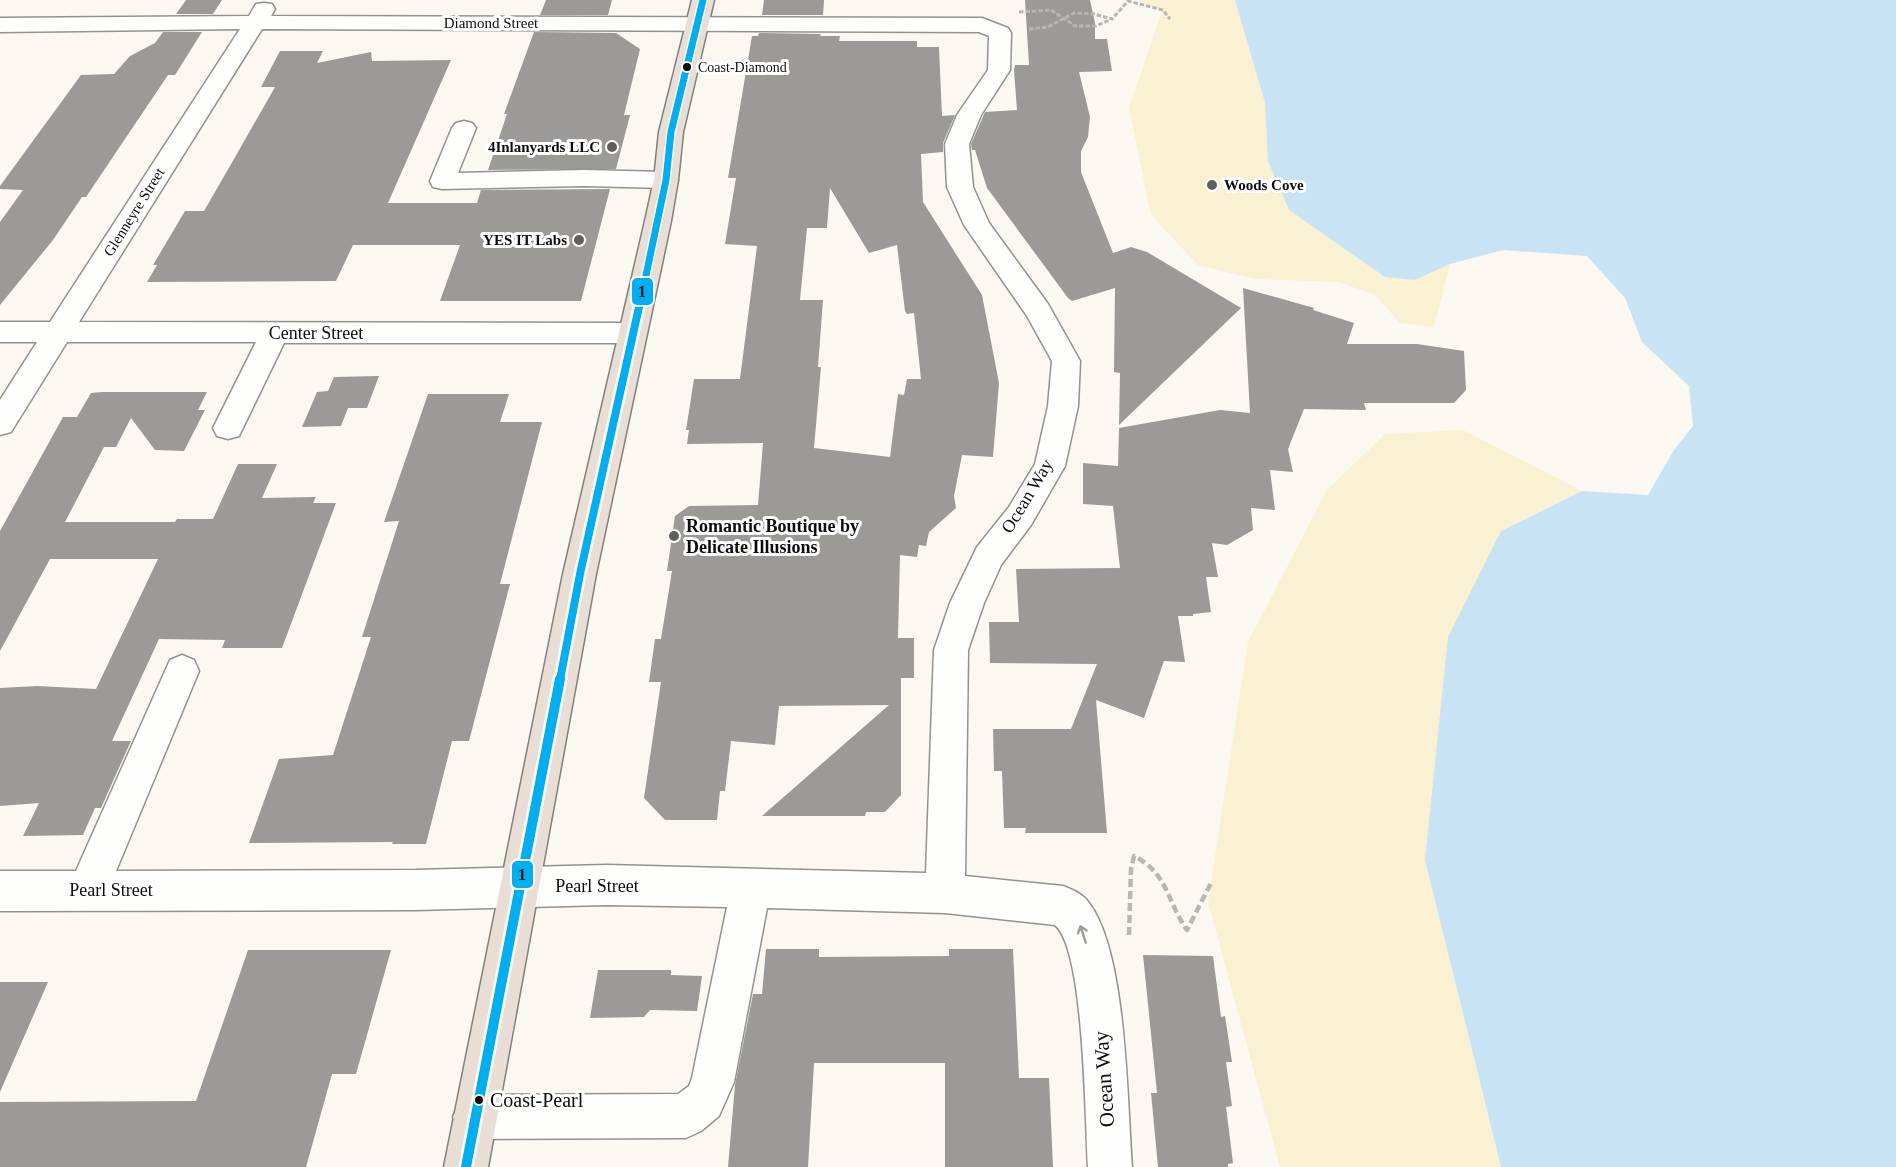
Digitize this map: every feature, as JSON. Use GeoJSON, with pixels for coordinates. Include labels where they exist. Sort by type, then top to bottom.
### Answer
{"type":"FeatureCollection","features":[{"type":"Feature","properties":{"kind":"highway"},"geometry":{"type":"LineString","coordinates":[[466,1167],[517,887],[583,551],[666,180],[671,132],[703,0]]}},
{"type":"Feature","properties":{"kind":"street","name":"Glenneyre Street"},"geometry":{"type":"LineString","coordinates":[[0,424],[270,0]]}},
{"type":"Feature","properties":{"kind":"street","name":"Diamond Street"},"geometry":{"type":"LineString","coordinates":[[0,25],[696,24],[982,13]]}},
{"type":"Feature","properties":{"kind":"street","name":"Ocean Way"},"geometry":{"type":"LineString","coordinates":[[945,893],[951,650],[967,603],[988,556],[1020,516],[1050,466],[1063,406],[1065,372],[1065,361],[1038,311],[976,225],[960,188],[957,144],[969,115],[999,70],[1000,33],[982,13]]}},
{"type":"Feature","properties":{"kind":"street"},"geometry":{"type":"LineString","coordinates":[[464,128],[442,181],[666,180]]}},
{"type":"Feature","properties":{"kind":"street","name":"Center Street"},"geometry":{"type":"LineString","coordinates":[[0,332],[631,333]]}},
{"type":"Feature","properties":{"kind":"street"},"geometry":{"type":"LineString","coordinates":[[228,428],[275,333]]}},
{"type":"Feature","properties":{"kind":"street"},"geometry":{"type":"LineString","coordinates":[[88,890],[182,671]]}},
{"type":"Feature","properties":{"kind":"street","name":"Pearl Street"},"geometry":{"type":"LineString","coordinates":[[0,891],[416,890],[607,885],[945,893],[1063,906],[1074,915],[1083,929],[1098,991]]}},
{"type":"Feature","properties":{"kind":"street"},"geometry":{"type":"LineString","coordinates":[[475,1117],[686,1116],[704,1101],[713,1082],[751,888]]}},
{"type":"Feature","properties":{"kind":"street","name":"Ocean Way"},"geometry":{"type":"LineString","coordinates":[[1098,991],[1110,1167]]}},
{"type":"Feature","properties":{"kind":"path"},"geometry":{"type":"LineString","coordinates":[[1015,12],[1051,10],[1075,26],[1096,26],[1112,19],[1128,1],[1163,10],[1170,19]]}},
{"type":"Feature","properties":{"kind":"path"},"geometry":{"type":"LineString","coordinates":[[1027,29],[1047,27],[1074,13],[1094,14],[1112,19]]}},
{"type":"Feature","properties":{"kind":"path"},"geometry":{"type":"LineString","coordinates":[[1098,991],[1120,966],[1129,945],[1131,869],[1134,856],[1152,867],[1164,883],[1178,919],[1187,930],[1211,883]]}},
{"type":"Feature","properties":{"kind":"sand","name":"Woods Cove"},"geometry":{"type":"Polygon","coordinates":[[[1138,0],[1235,0],[1265,103],[1268,161],[1415,280],[1450,264],[1434,327],[1400,323],[1375,295],[1339,282],[1255,279],[1198,265],[1151,215],[1129,108],[1162,11],[1138,0]]]}},
{"type":"Feature","properties":{"kind":"sand"},"geometry":{"type":"Polygon","coordinates":[[[1463,430],[1582,491],[1501,531],[1425,860],[1501,1167],[1280,1167],[1208,902],[1248,642],[1327,490],[1385,434],[1463,430]]]}},
{"type":"Feature","properties":{"kind":"water"},"geometry":{"type":"Polygon","coordinates":[[[1235,0],[1896,0],[1896,1167],[1501,1167],[1425,860],[1448,637],[1501,531],[1582,491],[1648,495],[1674,450],[1693,426],[1689,386],[1642,342],[1625,298],[1587,256],[1503,250],[1450,264],[1415,280],[1385,277],[1289,210],[1268,161],[1265,103],[1235,0]]]}},
{"type":"Feature","properties":{"kind":"building"},"geometry":{"type":"Polygon","coordinates":[[[186,0],[222,0],[213,14],[176,14],[186,0]]]}},
{"type":"Feature","properties":{"kind":"building"},"geometry":{"type":"Polygon","coordinates":[[[546,0],[612,0],[608,15],[540,15],[546,0]]]}},
{"type":"Feature","properties":{"kind":"building"},"geometry":{"type":"Polygon","coordinates":[[[764,0],[824,0],[823,15],[762,15],[764,0]]]}},
{"type":"Feature","properties":{"kind":"building"},"geometry":{"type":"Polygon","coordinates":[[[1025,0],[1090,0],[1095,23],[1095,39],[1107,39],[1112,71],[1079,72],[1090,117],[1088,137],[1081,151],[1081,172],[1113,253],[1131,247],[1147,252],[1241,308],[1119,425],[1120,373],[1114,372],[1115,288],[1072,301],[1068,298],[987,188],[975,150],[972,150],[971,144],[985,112],[1017,110],[1015,65],[1029,65],[1025,0]]]}},
{"type":"Feature","properties":{"kind":"building"},"geometry":{"type":"Polygon","coordinates":[[[163,32],[202,32],[175,75],[168,75],[86,197],[82,197],[53,240],[0,305],[0,222],[23,190],[0,189],[0,186],[81,75],[114,74],[130,56],[155,43],[163,32]]]}},
{"type":"Feature","properties":{"kind":"building"},"geometry":{"type":"Polygon","coordinates":[[[534,32],[616,33],[640,49],[624,115],[630,115],[616,169],[488,170],[507,114],[504,114],[534,32]]]}},
{"type":"Feature","properties":{"kind":"building"},"geometry":{"type":"Polygon","coordinates":[[[759,33],[821,34],[820,36],[840,36],[839,41],[917,41],[917,47],[939,47],[942,116],[955,115],[943,143],[943,152],[921,154],[923,202],[982,295],[999,383],[993,457],[962,455],[954,496],[956,508],[929,532],[926,546],[919,545],[917,557],[900,555],[898,638],[914,638],[914,678],[901,678],[901,795],[885,812],[866,812],[865,816],[762,816],[889,705],[779,706],[775,745],[731,741],[725,791],[720,791],[717,820],[665,820],[644,798],[661,682],[649,682],[655,639],[661,639],[672,571],[667,571],[675,516],[689,506],[758,505],[763,443],[687,444],[689,430],[686,430],[694,379],[740,379],[757,246],[725,244],[736,178],[728,178],[752,36],[758,36],[759,33]],[[830,188],[827,228],[807,228],[800,300],[823,300],[818,367],[821,367],[814,448],[890,457],[898,394],[904,395],[907,379],[921,379],[914,313],[907,314],[905,311],[897,245],[869,253],[830,188]]]}},
{"type":"Feature","properties":{"kind":"building"},"geometry":{"type":"Polygon","coordinates":[[[280,51],[323,51],[317,63],[371,52],[372,61],[451,60],[388,203],[477,203],[481,190],[610,189],[581,301],[440,301],[460,245],[353,245],[336,281],[147,282],[157,265],[153,265],[185,211],[204,211],[234,159],[275,87],[261,87],[280,51]]]}},
{"type":"Feature","properties":{"kind":"building"},"geometry":{"type":"Polygon","coordinates":[[[1243,288],[1314,308],[1313,310],[1354,323],[1347,344],[1417,344],[1464,351],[1466,390],[1454,403],[1364,403],[1366,410],[1304,409],[1288,449],[1293,472],[1270,470],[1275,510],[1251,508],[1253,530],[1227,545],[1212,543],[1218,577],[1206,577],[1211,612],[1193,614],[1193,616],[1178,616],[1185,662],[1164,661],[1144,718],[1096,700],[1107,833],[1025,833],[1026,828],[1004,828],[1002,771],[994,771],[993,729],[1071,729],[1097,664],[990,663],[989,622],[1019,622],[1016,569],[1120,568],[1113,506],[1083,504],[1083,463],[1118,466],[1119,428],[1220,410],[1250,413],[1243,288]]]}},
{"type":"Feature","properties":{"kind":"building"},"geometry":{"type":"Polygon","coordinates":[[[379,376],[367,408],[348,408],[341,426],[302,427],[317,392],[328,391],[334,377],[379,376]]]}},
{"type":"Feature","properties":{"kind":"building"},"geometry":{"type":"Polygon","coordinates":[[[207,392],[198,410],[205,410],[184,451],[155,450],[131,418],[116,447],[104,447],[65,522],[175,522],[177,519],[213,519],[238,464],[277,464],[262,498],[316,497],[313,503],[336,503],[282,648],[222,648],[225,640],[159,639],[112,741],[131,741],[101,808],[95,808],[83,835],[23,836],[39,803],[0,806],[0,688],[37,686],[96,689],[158,559],[50,559],[0,651],[0,531],[63,417],[77,417],[91,393],[207,392]]]}},
{"type":"Feature","properties":{"kind":"building"},"geometry":{"type":"Polygon","coordinates":[[[428,394],[509,394],[500,422],[542,422],[500,584],[510,584],[469,741],[452,741],[426,844],[392,844],[393,842],[249,843],[279,759],[333,755],[371,637],[362,637],[399,521],[384,522],[428,394]]]}},
{"type":"Feature","properties":{"kind":"building"},"geometry":{"type":"Polygon","coordinates":[[[766,949],[819,949],[819,957],[949,956],[949,949],[1013,949],[1019,1078],[1049,1078],[1053,1167],[945,1167],[945,1063],[814,1063],[808,1167],[728,1167],[735,1085],[753,994],[762,994],[766,949]]]}},
{"type":"Feature","properties":{"kind":"building"},"geometry":{"type":"Polygon","coordinates":[[[248,950],[391,950],[356,1074],[332,1074],[306,1167],[0,1167],[0,1102],[196,1101],[248,950]]]}},
{"type":"Feature","properties":{"kind":"building"},"geometry":{"type":"Polygon","coordinates":[[[1143,955],[1213,956],[1221,1017],[1225,1016],[1232,1062],[1226,1062],[1232,1106],[1226,1107],[1233,1163],[1228,1164],[1228,1167],[1158,1167],[1151,1093],[1157,1093],[1143,955]]]}},
{"type":"Feature","properties":{"kind":"building"},"geometry":{"type":"Polygon","coordinates":[[[598,970],[671,970],[671,975],[702,976],[697,1011],[650,1010],[644,1017],[590,1018],[598,970]]]}},
{"type":"Feature","properties":{"kind":"building"},"geometry":{"type":"Polygon","coordinates":[[[0,982],[48,982],[0,1092],[0,982]]]}},
{"type":"Feature","properties":{"kind":"transit line","name":"1"},"geometry":{"type":"LineString","coordinates":[[466,1167],[580,574],[658,221],[666,180],[671,132],[703,0]]}},
{"type":"Feature","properties":{"kind":"place","name":"Coast-Diamond"},"geometry":{"type":"Point","coordinates":[687,67]}},
{"type":"Feature","properties":{"kind":"place","name":"4Inlanyards LLC"},"geometry":{"type":"Point","coordinates":[612,147]}},
{"type":"Feature","properties":{"kind":"place","name":"Woods Cove"},"geometry":{"type":"Point","coordinates":[1212,185]}},
{"type":"Feature","properties":{"kind":"place","name":"YES IT Labs"},"geometry":{"type":"Point","coordinates":[579,240]}},
{"type":"Feature","properties":{"kind":"place","name":"Romantic Boutique by Delicate Illusions"},"geometry":{"type":"Point","coordinates":[674,536]}},
{"type":"Feature","properties":{"kind":"place","name":"Coast-Pearl"},"geometry":{"type":"Point","coordinates":[479,1100]}}]}
